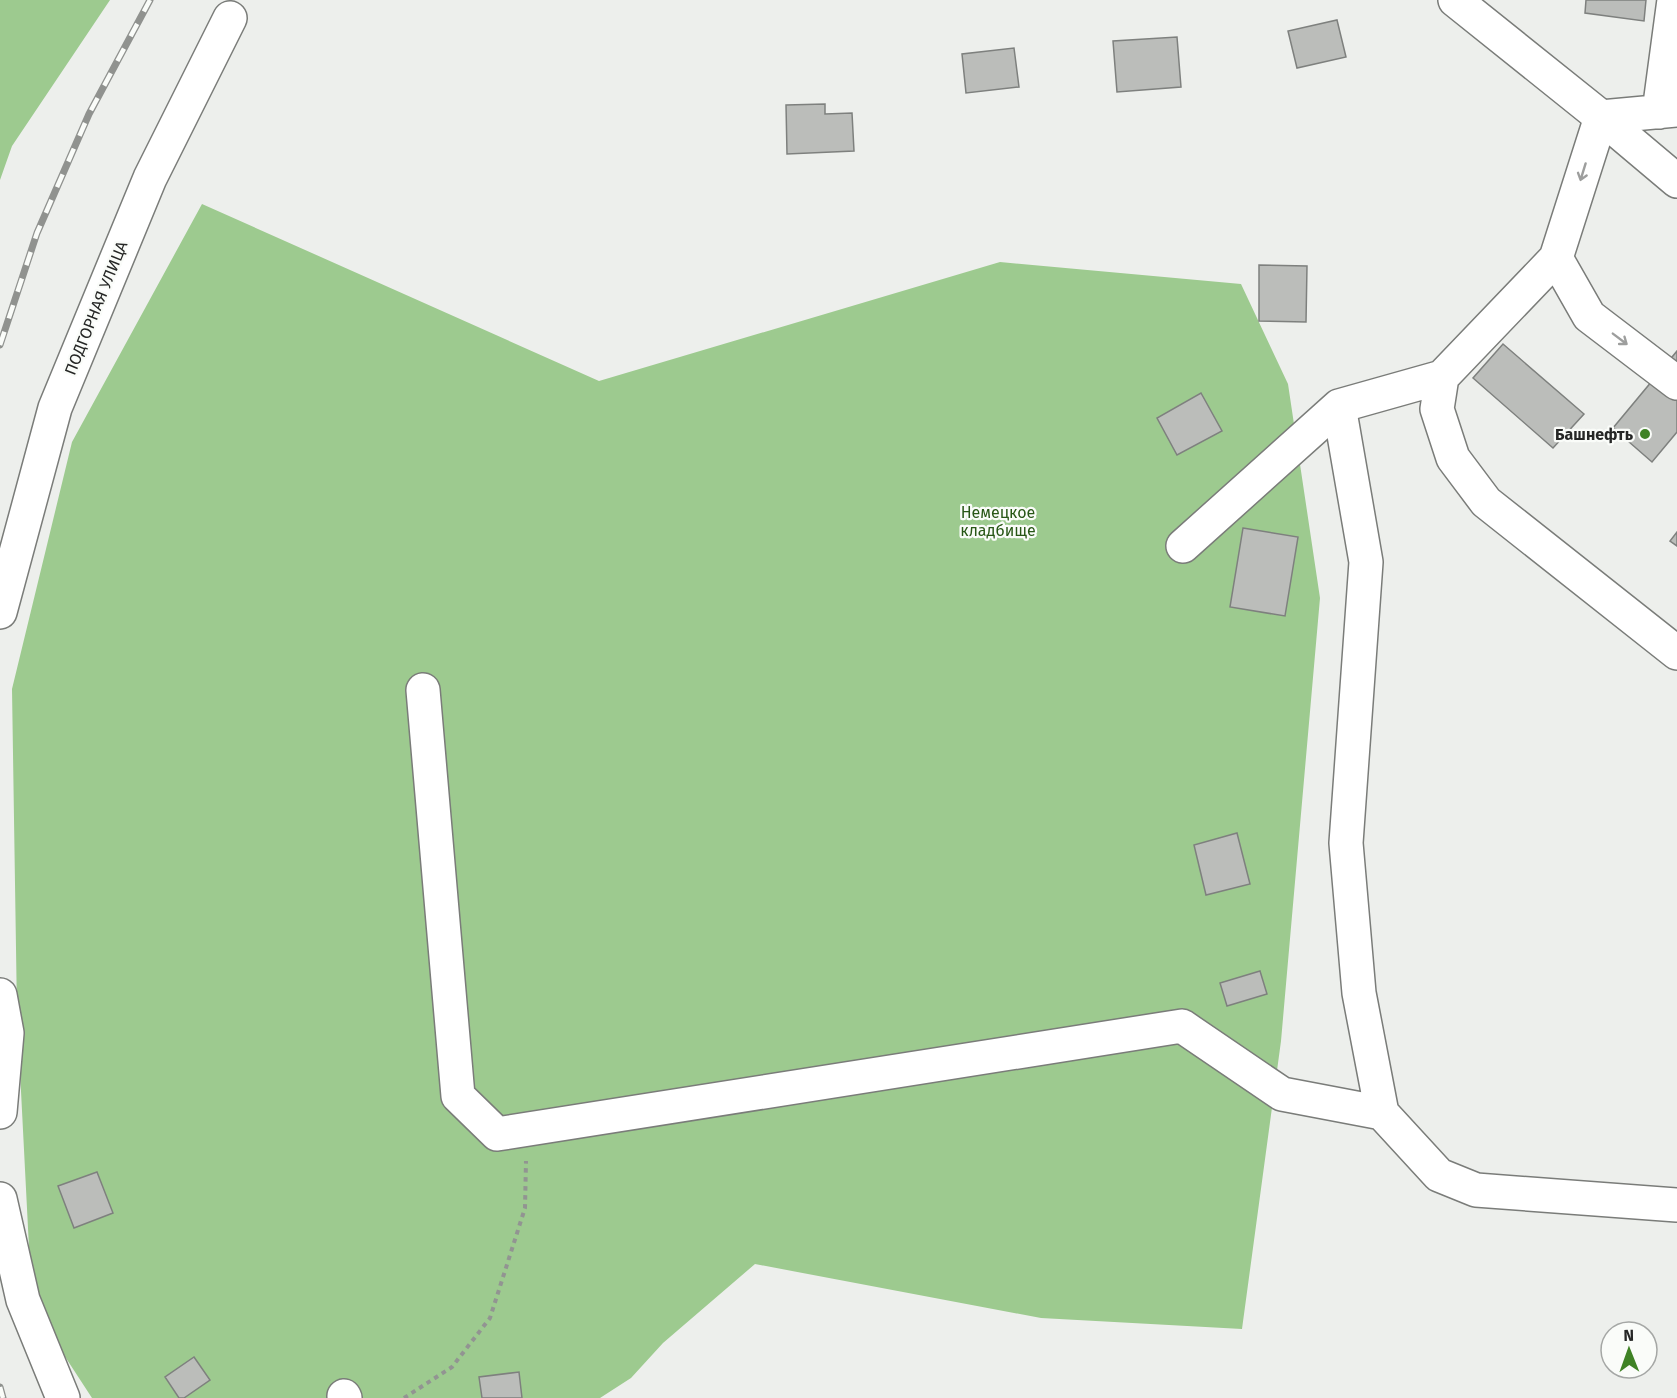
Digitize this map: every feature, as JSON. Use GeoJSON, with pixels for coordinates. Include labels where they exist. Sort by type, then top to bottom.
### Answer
{"type":"FeatureCollection","features":[{"type":"Feature","properties":{"kind":"street"},"geometry":{"type":"LineString","coordinates":[[1455,0],[1677,181]]}},
{"type":"Feature","properties":{"kind":"street"},"geometry":{"type":"LineString","coordinates":[[1601,117],[1668,111],[1674,0]]}},
{"type":"Feature","properties":{"kind":"street","name":"ПОДГОРНАЯ УЛИЦА"},"geometry":{"type":"LineString","coordinates":[[0,612],[55,408],[150,178],[230,18]]}},
{"type":"Feature","properties":{"kind":"street"},"geometry":{"type":"LineString","coordinates":[[1183,546],[1339,406],[1442,377],[1556,258],[1601,117]]}},
{"type":"Feature","properties":{"kind":"street"},"geometry":{"type":"LineString","coordinates":[[1556,258],[1589,316],[1677,383]]}},
{"type":"Feature","properties":{"kind":"street"},"geometry":{"type":"LineString","coordinates":[[1442,377],[1437,409],[1453,458],[1486,502],[1677,653]]}},
{"type":"Feature","properties":{"kind":"street"},"geometry":{"type":"LineString","coordinates":[[1339,406],[1366,562],[1346,843],[1359,993],[1382,1113],[1439,1175],[1476,1190],[1677,1204]]}},
{"type":"Feature","properties":{"kind":"street"},"geometry":{"type":"LineString","coordinates":[[423,690],[458,1096],[497,1134],[1182,1026],[1282,1094],[1382,1113]]}},
{"type":"Feature","properties":{"kind":"street"},"geometry":{"type":"LineString","coordinates":[[0,996],[7,1033],[0,1112]]}},
{"type":"Feature","properties":{"kind":"street"},"geometry":{"type":"LineString","coordinates":[[0,1199],[23,1300],[63,1398]]}},
{"type":"Feature","properties":{"kind":"path"},"geometry":{"type":"LineString","coordinates":[[404,1398],[452,1367],[490,1318],[525,1208],[526,1129]]}},
{"type":"Feature","properties":{"kind":"green space"},"geometry":{"type":"Polygon","coordinates":[[[0,0],[110,0],[12,146],[0,180],[0,0]]]}},
{"type":"Feature","properties":{"kind":"green space","name":"Немецкое кладбище"},"geometry":{"type":"Polygon","coordinates":[[[202,204],[599,381],[1000,262],[1241,284],[1288,384],[1320,598],[1281,1041],[1242,1329],[1041,1318],[755,1264],[663,1343],[631,1378],[600,1398],[92,1398],[32,1306],[17,1013],[12,689],[72,442],[202,204]]]}},
{"type":"Feature","properties":{"kind":"building"},"geometry":{"type":"Polygon","coordinates":[[[1586,0],[1646,0],[1644,21],[1585,13],[1586,0]]]}},
{"type":"Feature","properties":{"kind":"building"},"geometry":{"type":"Polygon","coordinates":[[[1337,20],[1346,57],[1297,68],[1288,31],[1337,20]]]}},
{"type":"Feature","properties":{"kind":"building"},"geometry":{"type":"Polygon","coordinates":[[[1177,37],[1181,87],[1117,92],[1113,41],[1177,37]]]}},
{"type":"Feature","properties":{"kind":"building"},"geometry":{"type":"Polygon","coordinates":[[[1014,48],[1019,87],[966,93],[962,54],[1014,48]]]}},
{"type":"Feature","properties":{"kind":"building"},"geometry":{"type":"Polygon","coordinates":[[[825,104],[825,114],[852,113],[854,151],[787,154],[786,105],[825,104]]]}},
{"type":"Feature","properties":{"kind":"building"},"geometry":{"type":"Polygon","coordinates":[[[1259,265],[1307,266],[1306,322],[1259,321],[1259,265]]]}},
{"type":"Feature","properties":{"kind":"building"},"geometry":{"type":"Polygon","coordinates":[[[1503,344],[1584,414],[1553,448],[1473,378],[1503,344]]]}},
{"type":"Feature","properties":{"kind":"building"},"geometry":{"type":"Polygon","coordinates":[[[1677,351],[1677,432],[1652,462],[1613,428],[1677,351]]]}},
{"type":"Feature","properties":{"kind":"building"},"geometry":{"type":"Polygon","coordinates":[[[1201,393],[1222,431],[1177,455],[1157,418],[1201,393]]]}},
{"type":"Feature","properties":{"kind":"building"},"geometry":{"type":"Polygon","coordinates":[[[1243,528],[1298,537],[1285,616],[1230,607],[1243,528]]]}},
{"type":"Feature","properties":{"kind":"building"},"geometry":{"type":"Polygon","coordinates":[[[1677,532],[1677,546],[1670,541],[1677,532]]]}},
{"type":"Feature","properties":{"kind":"building"},"geometry":{"type":"Polygon","coordinates":[[[1237,833],[1250,884],[1206,895],[1194,845],[1237,833]]]}},
{"type":"Feature","properties":{"kind":"building"},"geometry":{"type":"Polygon","coordinates":[[[1260,971],[1267,994],[1227,1006],[1220,983],[1260,971]]]}},
{"type":"Feature","properties":{"kind":"building"},"geometry":{"type":"Polygon","coordinates":[[[97,1172],[113,1213],[74,1228],[58,1186],[97,1172]]]}},
{"type":"Feature","properties":{"kind":"building"},"geometry":{"type":"Polygon","coordinates":[[[194,1357],[210,1380],[184,1398],[179,1398],[165,1377],[194,1357]]]}},
{"type":"Feature","properties":{"kind":"building"},"geometry":{"type":"Polygon","coordinates":[[[519,1372],[522,1398],[482,1398],[479,1377],[519,1372]]]}},
{"type":"Feature","properties":{"kind":"railway"},"geometry":{"type":"LineString","coordinates":[[0,345],[37,233],[89,114],[150,0]]}},
{"type":"Feature","properties":{"kind":"railway"},"geometry":{"type":"LineString","coordinates":[[0,1387],[3,1398]]}},
{"type":"Feature","properties":{"kind":"place","name":"Башнефть"},"geometry":{"type":"Point","coordinates":[1645,434]}}]}
